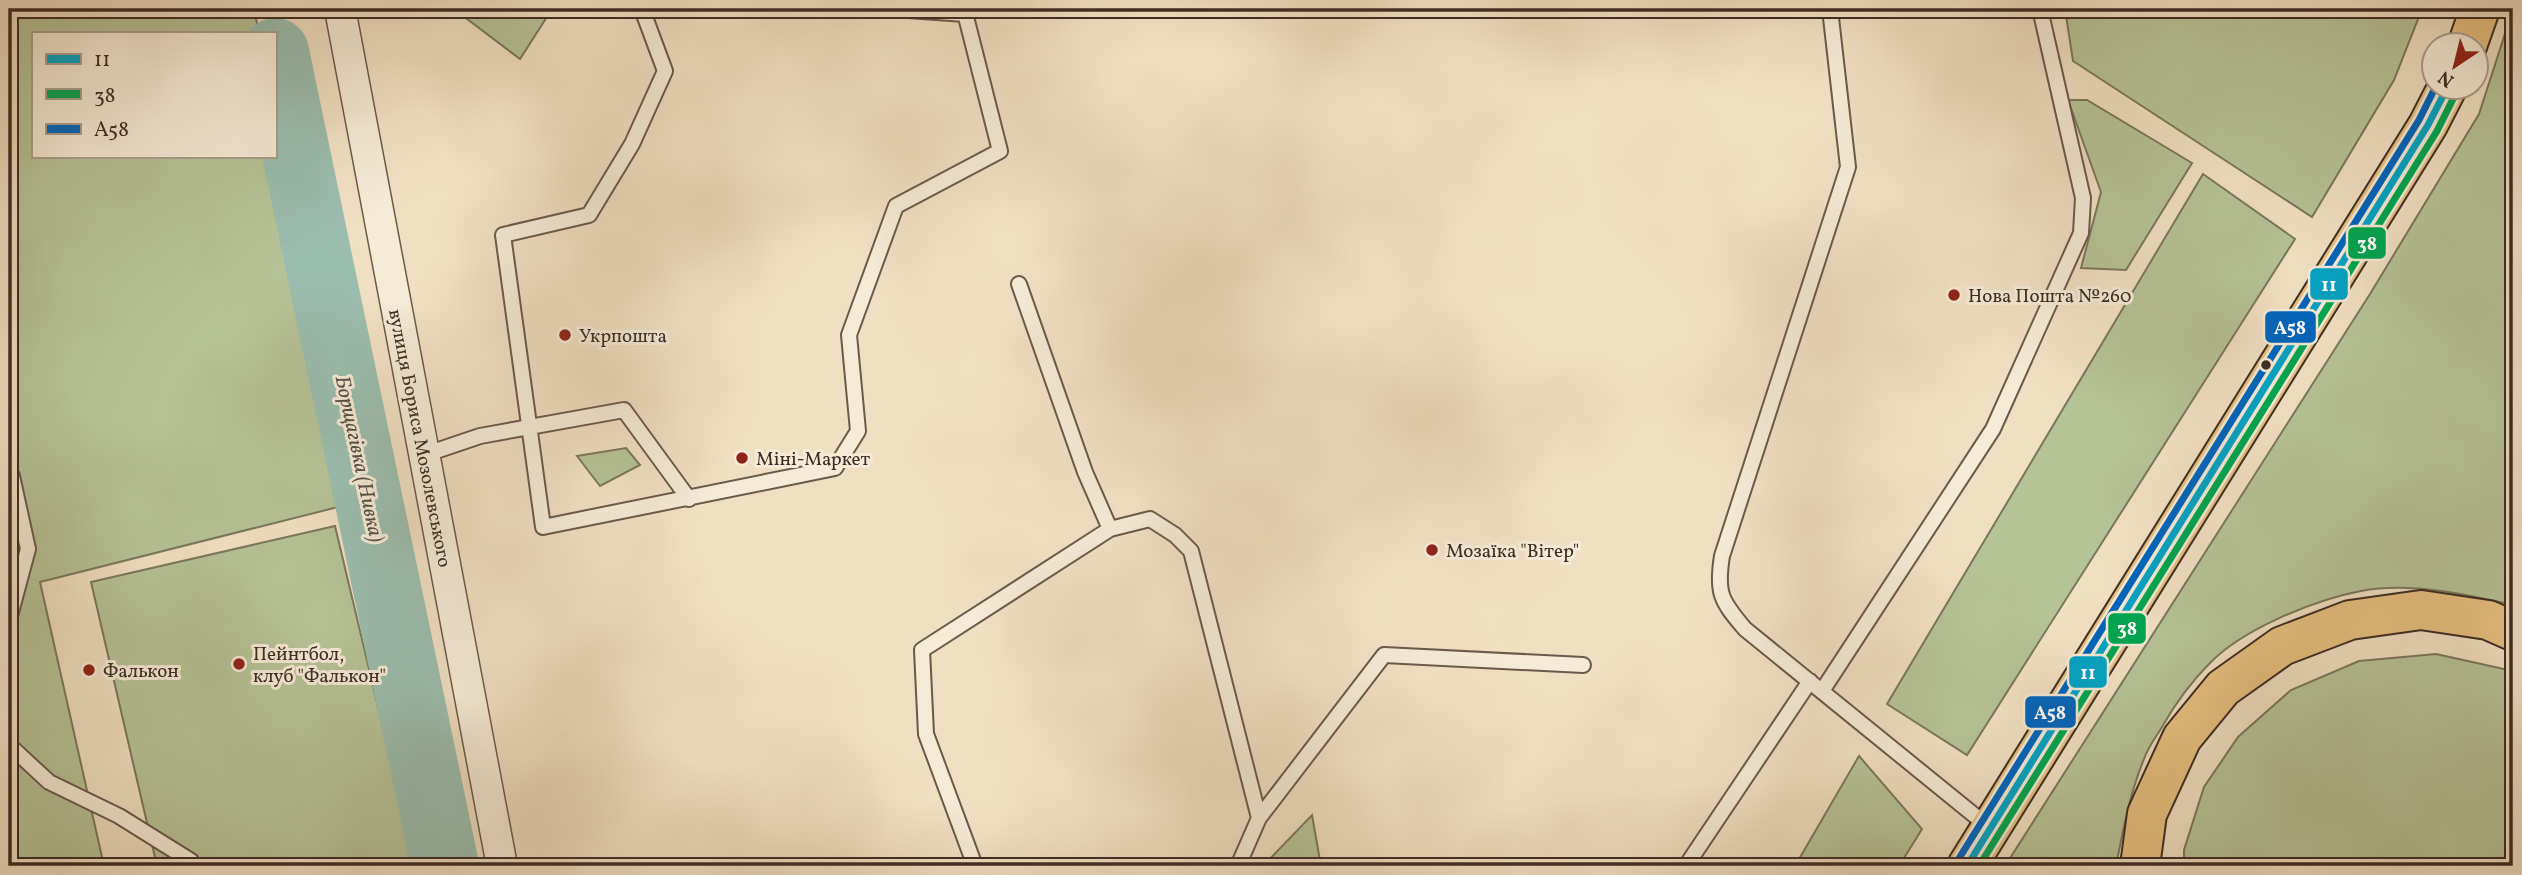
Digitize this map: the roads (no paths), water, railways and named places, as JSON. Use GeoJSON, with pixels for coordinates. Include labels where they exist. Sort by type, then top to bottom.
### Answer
{"type":"FeatureCollection","features":[{"type":"Feature","properties":{"kind":"highway"},"geometry":{"type":"LineString","coordinates":[[2472,32],[2480,9]]}},
{"type":"Feature","properties":{"kind":"highway"},"geometry":{"type":"LineString","coordinates":[[1966,866],[2440,102]]}},
{"type":"Feature","properties":{"kind":"highway"},"geometry":{"type":"LineString","coordinates":[[2140,866],[2147,814],[2182,738],[2223,688],[2282,646],[2350,620],[2421,610],[2488,620],[2513,631]]}},
{"type":"Feature","properties":{"kind":"street","name":"вулиця Бориса Мозолевського"},"geometry":{"type":"LineString","coordinates":[[340,9],[502,866]]}},
{"type":"Feature","properties":{"kind":"lane"},"geometry":{"type":"LineString","coordinates":[[642,9],[665,71],[632,144],[589,215],[503,235],[543,527],[835,468],[858,431],[849,335],[896,206],[1000,151],[965,12],[894,9]]}},
{"type":"Feature","properties":{"kind":"lane"},"geometry":{"type":"LineString","coordinates":[[1830,9],[1847,167],[1722,556],[1720,592],[1726,607],[1745,629],[1991,829]]}},
{"type":"Feature","properties":{"kind":"lane"},"geometry":{"type":"LineString","coordinates":[[1822,691],[1993,429],[2081,233],[2083,198],[2040,9]]}},
{"type":"Feature","properties":{"kind":"lane"},"geometry":{"type":"LineString","coordinates":[[1019,284],[1085,472],[1110,529]]}},
{"type":"Feature","properties":{"kind":"lane"},"geometry":{"type":"LineString","coordinates":[[424,455],[480,436],[624,410],[689,499]]}},
{"type":"Feature","properties":{"kind":"lane"},"geometry":{"type":"LineString","coordinates":[[9,472],[28,549],[9,620]]}},
{"type":"Feature","properties":{"kind":"lane"},"geometry":{"type":"LineString","coordinates":[[975,866],[926,734],[922,650],[1110,529],[1150,519],[1175,535],[1191,551],[1259,818]]}},
{"type":"Feature","properties":{"kind":"lane"},"geometry":{"type":"LineString","coordinates":[[1238,866],[1259,818],[1384,655],[1583,665]]}},
{"type":"Feature","properties":{"kind":"lane"},"geometry":{"type":"LineString","coordinates":[[1686,866],[1810,681]]}},
{"type":"Feature","properties":{"kind":"lane"},"geometry":{"type":"LineString","coordinates":[[9,745],[49,782],[119,816],[191,861],[194,866]]}},
{"type":"Feature","properties":{"kind":"waterway","name":"Борщагівка (Нивка)"},"geometry":{"type":"LineString","coordinates":[[276,57],[445,866]]}},
{"type":"Feature","properties":{"kind":"place","name":"Нова Пошта №260"},"geometry":{"type":"Point","coordinates":[1954,295]}},
{"type":"Feature","properties":{"kind":"place","name":"Укрпошта"},"geometry":{"type":"Point","coordinates":[565,335]}},
{"type":"Feature","properties":{"kind":"place","name":"Міні-Маркет"},"geometry":{"type":"Point","coordinates":[742,458]}},
{"type":"Feature","properties":{"kind":"place","name":"Мозаїка \"Вітер\""},"geometry":{"type":"Point","coordinates":[1432,550]}},
{"type":"Feature","properties":{"kind":"place","name":"Пейнтбол, клуб \"Фалькон\""},"geometry":{"type":"Point","coordinates":[239,664]}},
{"type":"Feature","properties":{"kind":"place","name":"Фалькон"},"geometry":{"type":"Point","coordinates":[89,670]}}]}
